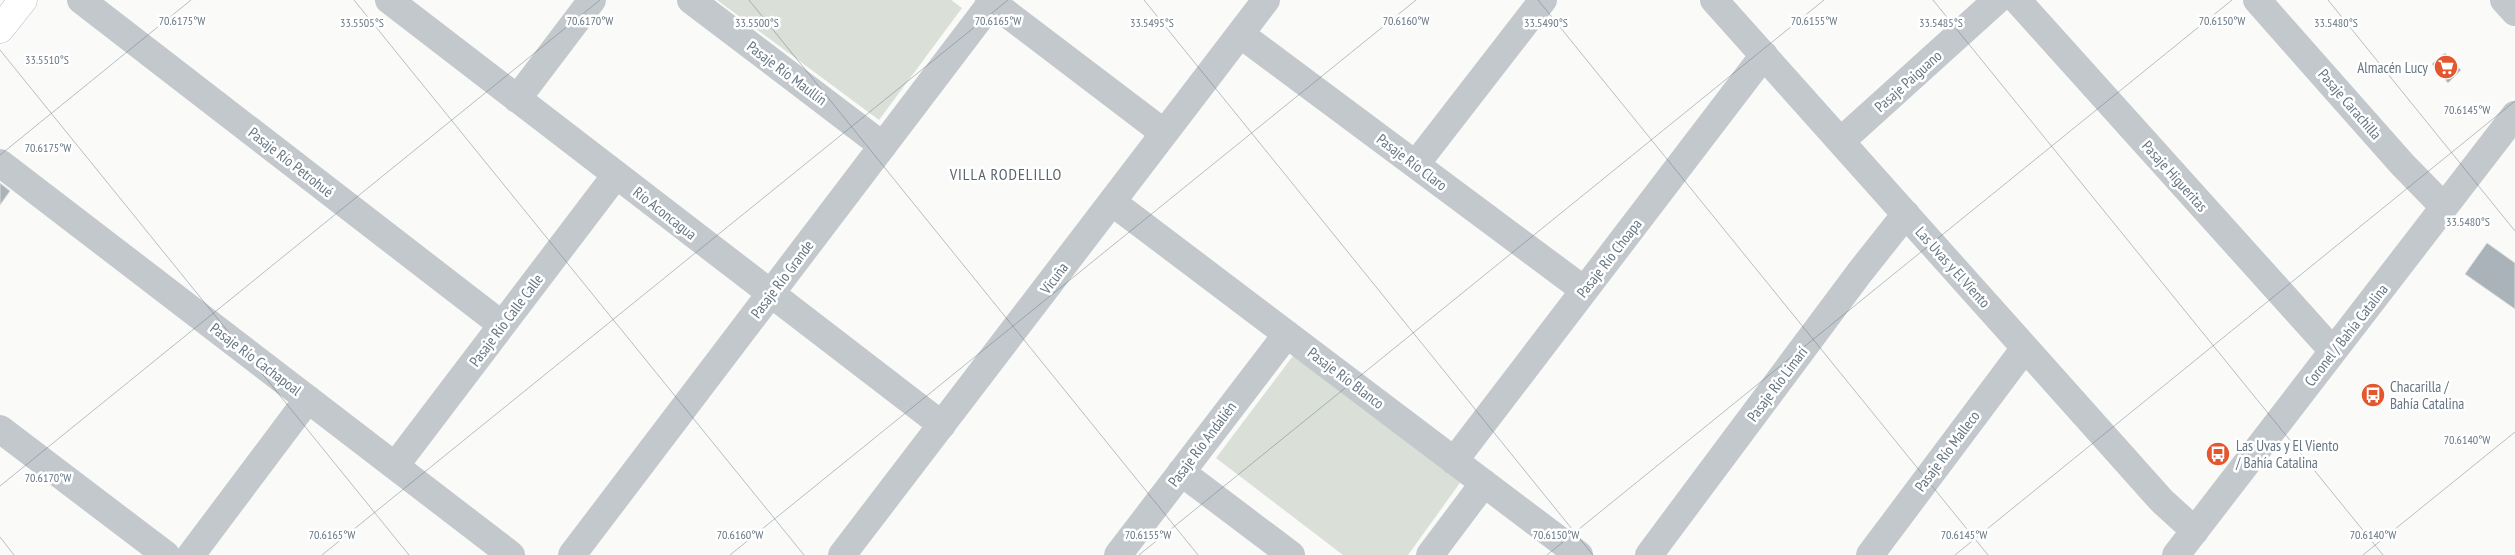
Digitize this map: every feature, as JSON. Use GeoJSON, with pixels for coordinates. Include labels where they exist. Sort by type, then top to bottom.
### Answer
{"type":"FeatureCollection","features":[{"type":"Feature","properties":{"kind":"main road"},"geometry":{"type":"LineString","coordinates":[[0,29],[23,0]]}},
{"type":"Feature","properties":{"kind":"street","name":"Pasaje Río Petrohué"},"geometry":{"type":"LineString","coordinates":[[80,0],[502,325]]}},
{"type":"Feature","properties":{"kind":"street","name":"Río Aconcagua"},"geometry":{"type":"LineString","coordinates":[[388,0],[942,425]]}},
{"type":"Feature","properties":{"kind":"street"},"geometry":{"type":"LineString","coordinates":[[517,99],[592,0]]}},
{"type":"Feature","properties":{"kind":"street","name":"Pasaje Río Maullín"},"geometry":{"type":"LineString","coordinates":[[691,0],[883,146]]}},
{"type":"Feature","properties":{"kind":"street","name":"Vicuña"},"geometry":{"type":"LineString","coordinates":[[842,555],[1266,0]]}},
{"type":"Feature","properties":{"kind":"street"},"geometry":{"type":"LineString","coordinates":[[1416,164],[1543,0]]}},
{"type":"Feature","properties":{"kind":"street","name":"Las Uvas y El Viento"},"geometry":{"type":"LineString","coordinates":[[1714,0],[2162,501],[2195,531]]}},
{"type":"Feature","properties":{"kind":"street","name":"Pasaje Paiguano"},"geometry":{"type":"LineString","coordinates":[[1841,141],[1997,0]]}},
{"type":"Feature","properties":{"kind":"street","name":"Pasaje Higueritas"},"geometry":{"type":"LineString","coordinates":[[2017,0],[2333,351]]}},
{"type":"Feature","properties":{"kind":"street","name":"Pasaje Carachilla"},"geometry":{"type":"LineString","coordinates":[[2257,0],[2402,164],[2444,207]]}},
{"type":"Feature","properties":{"kind":"street"},"geometry":{"type":"LineString","coordinates":[[2504,0],[2515,12]]}},
{"type":"Feature","properties":{"kind":"street"},"geometry":{"type":"LineString","coordinates":[[990,1],[1164,133]]}},
{"type":"Feature","properties":{"kind":"street","name":"Pasaje Río Grande"},"geometry":{"type":"LineString","coordinates":[[572,555],[883,146],[990,1]]}},
{"type":"Feature","properties":{"kind":"street","name":"Pasaje Río Claro"},"geometry":{"type":"LineString","coordinates":[[1240,34],[1584,290]]}},
{"type":"Feature","properties":{"kind":"street","name":"Pasaje Río Choapa"},"geometry":{"type":"LineString","coordinates":[[1454,461],[1764,55]]}},
{"type":"Feature","properties":{"kind":"street","name":"Coronel / Bahía Catalina"},"geometry":{"type":"LineString","coordinates":[[2176,555],[2515,115]]}},
{"type":"Feature","properties":{"kind":"street","name":"Pasaje Río Cachapoal"},"geometry":{"type":"LineString","coordinates":[[0,163],[511,555]]}},
{"type":"Feature","properties":{"kind":"street","name":"Pasaje Río Calle Calle"},"geometry":{"type":"LineString","coordinates":[[395,466],[616,175]]}},
{"type":"Feature","properties":{"kind":"street","name":"Pasaje Río Blanco"},"geometry":{"type":"LineString","coordinates":[[1112,202],[1579,555]]}},
{"type":"Feature","properties":{"kind":"street","name":"Pasaje Río Limarí"},"geometry":{"type":"LineString","coordinates":[[1649,555],[1860,272],[1906,214]]}},
{"type":"Feature","properties":{"kind":"street","name":"Pasaje Río Andalién"},"geometry":{"type":"LineString","coordinates":[[1118,555],[1287,334]]}},
{"type":"Feature","properties":{"kind":"street","name":"Pasaje Río Malleco"},"geometry":{"type":"LineString","coordinates":[[1870,555],[2025,348]]}},
{"type":"Feature","properties":{"kind":"street"},"geometry":{"type":"LineString","coordinates":[[191,555],[308,399]]}},
{"type":"Feature","properties":{"kind":"street"},"geometry":{"type":"LineString","coordinates":[[0,429],[166,555]]}},
{"type":"Feature","properties":{"kind":"street"},"geometry":{"type":"LineString","coordinates":[[1181,472],[1291,555]]}},
{"type":"Feature","properties":{"kind":"street"},"geometry":{"type":"LineString","coordinates":[[1430,555],[1484,483]]}},
{"type":"Feature","properties":{"kind":"shaded area"},"geometry":{"type":"Polygon","coordinates":[[[717,0],[951,0],[962,8],[879,120],[717,0]]]}},
{"type":"Feature","properties":{"kind":"shaded area"},"geometry":{"type":"Polygon","coordinates":[[[1293,356],[1462,480],[1408,555],[1343,555],[1216,458],[1293,356]]]}},
{"type":"Feature","properties":{"kind":"building","name":"Almacén Lucy"},"geometry":{"type":"Polygon","coordinates":[[[2445,53],[2461,70],[2448,83],[2432,64],[2445,53]]]}},
{"type":"Feature","properties":{"kind":"building"},"geometry":{"type":"Polygon","coordinates":[[[0,183],[10,191],[0,205],[0,183]]]}},
{"type":"Feature","properties":{"kind":"building"},"geometry":{"type":"Polygon","coordinates":[[[2487,243],[2515,263],[2515,309],[2465,274],[2487,243]]]}},
{"type":"Feature","properties":{"kind":"place","name":"Almacén Lucy"},"geometry":{"type":"Point","coordinates":[2446,67]}},
{"type":"Feature","properties":{"kind":"place","name":"Chacarilla / Bahía Catalina"},"geometry":{"type":"Point","coordinates":[2373,395]}},
{"type":"Feature","properties":{"kind":"place","name":"Las Uvas y El Viento / Bahía Catalina"},"geometry":{"type":"Point","coordinates":[2218,454]}},
{"type":"Feature","properties":{"kind":"district","name":"VILLA RODELILLO"},"geometry":{"type":"Point","coordinates":[1006,174]}}]}
